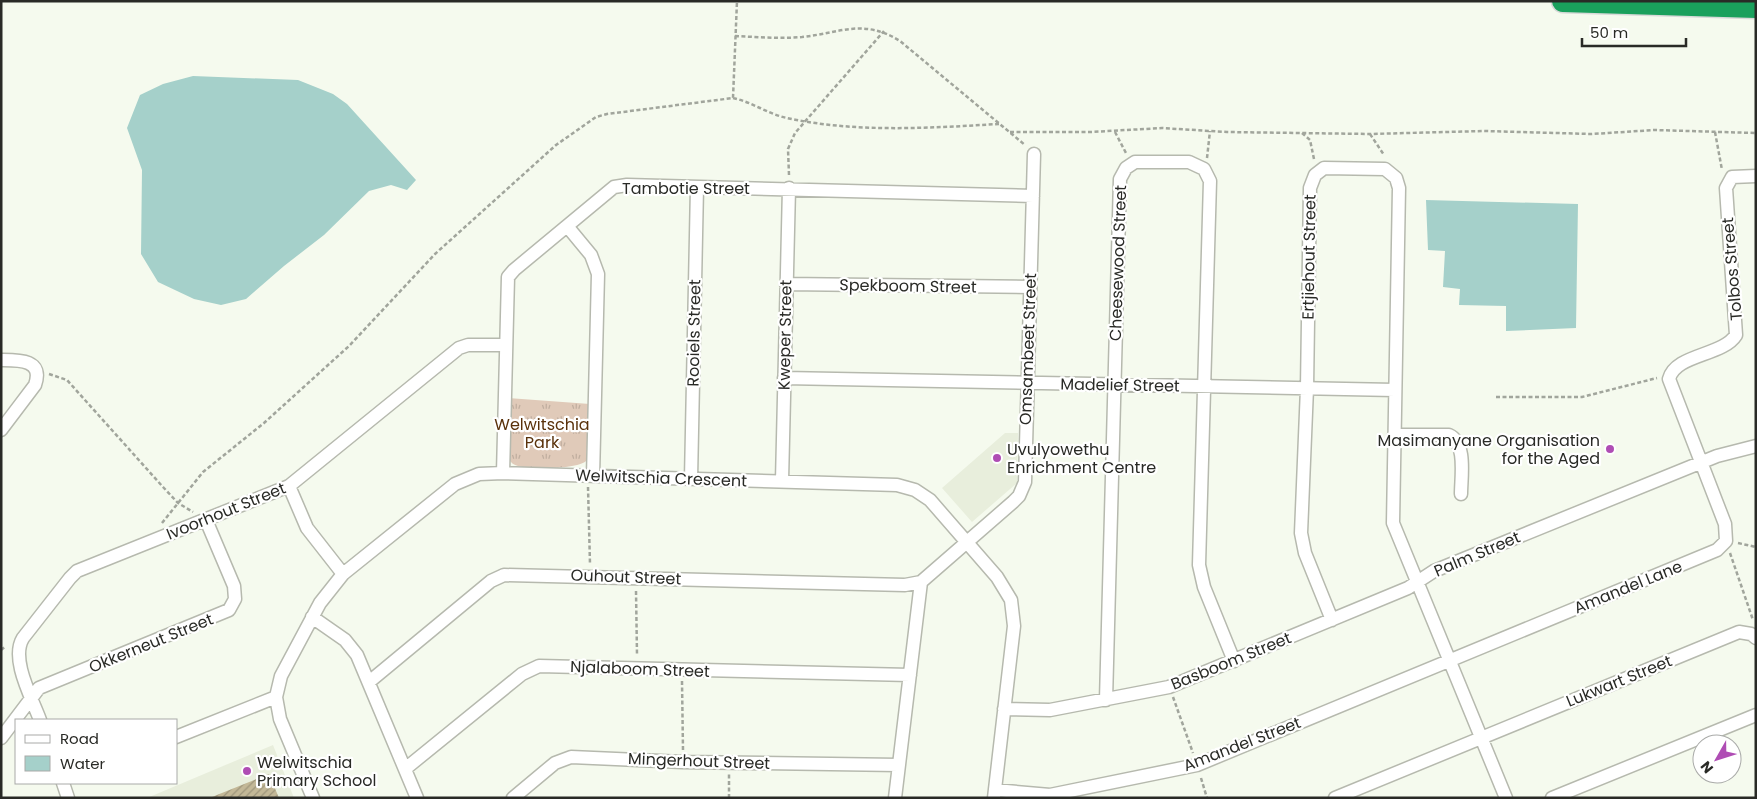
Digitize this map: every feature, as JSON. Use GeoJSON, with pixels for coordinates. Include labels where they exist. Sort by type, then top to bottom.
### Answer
{"type":"FeatureCollection","features":[{"type":"Feature","properties":{"kind":"highway"},"geometry":{"type":"LineString","coordinates":[[1563,1],[1756,7]]}},
{"type":"Feature","properties":{"kind":"street","name":"Omsambeet Street"},"geometry":{"type":"LineString","coordinates":[[921,582],[1013,502],[1022,490],[1025,482],[1034,154]]}},
{"type":"Feature","properties":{"kind":"street","name":"Cheesewood Street"},"geometry":{"type":"LineString","coordinates":[[1106,700],[1120,180],[1124,171],[1132,164],[1140,162],[1189,162],[1204,169]]}},
{"type":"Feature","properties":{"kind":"street","name":"Ertjiehout Street"},"geometry":{"type":"LineString","coordinates":[[1332,620],[1305,553],[1301,533],[1307,388],[1310,188],[1317,172],[1324,168],[1380,168],[1392,174]]}},
{"type":"Feature","properties":{"kind":"street"},"geometry":{"type":"LineString","coordinates":[[1204,169],[1209,176],[1211,186],[1200,574],[1234,660]]}},
{"type":"Feature","properties":{"kind":"street"},"geometry":{"type":"LineString","coordinates":[[1392,174],[1399,188],[1393,523],[1418,582]]}},
{"type":"Feature","properties":{"kind":"street"},"geometry":{"type":"LineString","coordinates":[[1735,176],[1756,176]]}},
{"type":"Feature","properties":{"kind":"street","name":"Tolbos Street"},"geometry":{"type":"LineString","coordinates":[[1670,374],[1676,367],[1731,341],[1737,332],[1726,188],[1728,182],[1735,176]]}},
{"type":"Feature","properties":{"kind":"street","name":"Tambotie Street"},"geometry":{"type":"LineString","coordinates":[[503,473],[508,277],[609,190],[620,186],[789,188],[1033,196]]}},
{"type":"Feature","properties":{"kind":"street","name":"Rooiels Street"},"geometry":{"type":"LineString","coordinates":[[691,479],[697,187]]}},
{"type":"Feature","properties":{"kind":"street","name":"Kweper Street"},"geometry":{"type":"LineString","coordinates":[[782,481],[789,188]]}},
{"type":"Feature","properties":{"kind":"street"},"geometry":{"type":"LineString","coordinates":[[568,226],[591,255],[598,274],[590,476]]}},
{"type":"Feature","properties":{"kind":"street","name":"Spekboom Street"},"geometry":{"type":"LineString","coordinates":[[786,284],[1030,288]]}},
{"type":"Feature","properties":{"kind":"street","name":"Ivoorhout Street"},"geometry":{"type":"LineString","coordinates":[[40,719],[18,660],[18,647],[70,578],[77,572],[289,486],[459,348],[468,345],[505,345]]}},
{"type":"Feature","properties":{"kind":"street"},"geometry":{"type":"LineString","coordinates":[[1,360],[27,361],[36,370],[35,385],[1,430]]}},
{"type":"Feature","properties":{"kind":"street"},"geometry":{"type":"LineString","coordinates":[[1670,374],[1669,384],[1702,462],[1725,524],[1726,541]]}},
{"type":"Feature","properties":{"kind":"street","name":"Madelief Street"},"geometry":{"type":"LineString","coordinates":[[784,378],[1395,390]]}},
{"type":"Feature","properties":{"kind":"street"},"geometry":{"type":"LineString","coordinates":[[1394,435],[1449,435],[1456,439],[1460,447],[1461,494]]}},
{"type":"Feature","properties":{"kind":"street","name":"Palm Street"},"geometry":{"type":"LineString","coordinates":[[1506,798],[1418,582],[1434,571],[1702,462],[1733,451],[1756,446]]}},
{"type":"Feature","properties":{"kind":"street","name":"Welwitschia Crescent"},"geometry":{"type":"LineString","coordinates":[[313,798],[280,719],[276,697],[281,676],[312,617],[330,589],[343,574],[455,484],[479,474],[503,473],[782,481],[906,487],[930,500],[1003,584],[1013,608],[1014,626],[994,794]]}},
{"type":"Feature","properties":{"kind":"street"},"geometry":{"type":"LineString","coordinates":[[289,486],[307,528],[343,574]]}},
{"type":"Feature","properties":{"kind":"street","name":"Okkerneut Street"},"geometry":{"type":"LineString","coordinates":[[16,719],[39,688],[229,610],[235,599],[234,586],[206,520]]}},
{"type":"Feature","properties":{"kind":"street","name":"Amandel Lane"},"geometry":{"type":"LineString","coordinates":[[1450,660],[1712,553],[1726,541]]}},
{"type":"Feature","properties":{"kind":"street","name":"Ouhout Street"},"geometry":{"type":"LineString","coordinates":[[370,682],[498,577],[511,573],[905,585],[921,582]]}},
{"type":"Feature","properties":{"kind":"street"},"geometry":{"type":"LineString","coordinates":[[895,798],[921,582]]}},
{"type":"Feature","properties":{"kind":"street","name":"Basboom Street"},"geometry":{"type":"LineString","coordinates":[[1004,708],[1050,710],[1169,687],[1408,588],[1418,582]]}},
{"type":"Feature","properties":{"kind":"street"},"geometry":{"type":"LineString","coordinates":[[312,617],[349,644],[361,661],[417,798]]}},
{"type":"Feature","properties":{"kind":"street","name":"Lukwart Street"},"geometry":{"type":"LineString","coordinates":[[1335,798],[1740,632],[1751,634],[1756,638]]}},
{"type":"Feature","properties":{"kind":"street","name":"Amandel Street"},"geometry":{"type":"LineString","coordinates":[[994,794],[1050,795],[1197,765],[1450,660]]}},
{"type":"Feature","properties":{"kind":"street","name":"Njalaboom Street"},"geometry":{"type":"LineString","coordinates":[[405,769],[533,668],[546,665],[910,675]]}},
{"type":"Feature","properties":{"kind":"street"},"geometry":{"type":"LineString","coordinates":[[178,736],[276,697]]}},
{"type":"Feature","properties":{"kind":"street"},"geometry":{"type":"LineString","coordinates":[[1552,798],[1756,715]]}},
{"type":"Feature","properties":{"kind":"street","name":"Okkerneut Street"},"geometry":{"type":"LineString","coordinates":[[1,738],[15,720]]}},
{"type":"Feature","properties":{"kind":"street","name":"Mingerhout Street"},"geometry":{"type":"LineString","coordinates":[[513,798],[565,758],[729,763],[899,765]]}},
{"type":"Feature","properties":{"kind":"street"},"geometry":{"type":"LineString","coordinates":[[63,784],[68,798]]}},
{"type":"Feature","properties":{"kind":"path"},"geometry":{"type":"LineString","coordinates":[[733,98],[737,1]]}},
{"type":"Feature","properties":{"kind":"path"},"geometry":{"type":"LineString","coordinates":[[735,36],[789,38],[840,28],[884,31],[900,41],[1034,154]]}},
{"type":"Feature","properties":{"kind":"path"},"geometry":{"type":"LineString","coordinates":[[789,188],[788,149],[795,133],[884,31]]}},
{"type":"Feature","properties":{"kind":"path"},"geometry":{"type":"LineString","coordinates":[[158,528],[203,472],[264,423],[349,346],[425,264],[556,145],[596,117],[733,98],[785,118],[807,121],[905,130],[1000,124]]}},
{"type":"Feature","properties":{"kind":"path"},"geometry":{"type":"LineString","coordinates":[[1010,132],[1114,131],[1162,128],[1210,131],[1370,134],[1501,131],[1592,134],[1654,130],[1756,133]]}},
{"type":"Feature","properties":{"kind":"path"},"geometry":{"type":"LineString","coordinates":[[1114,131],[1132,164]]}},
{"type":"Feature","properties":{"kind":"path"},"geometry":{"type":"LineString","coordinates":[[1204,169],[1209,152],[1210,131]]}},
{"type":"Feature","properties":{"kind":"path"},"geometry":{"type":"LineString","coordinates":[[1302,132],[1310,140],[1317,172]]}},
{"type":"Feature","properties":{"kind":"path"},"geometry":{"type":"LineString","coordinates":[[1715,132],[1722,171],[1735,176]]}},
{"type":"Feature","properties":{"kind":"path"},"geometry":{"type":"LineString","coordinates":[[1370,134],[1373,141],[1388,160],[1392,174]]}},
{"type":"Feature","properties":{"kind":"path"},"geometry":{"type":"LineString","coordinates":[[36,370],[67,380],[178,503],[206,520]]}},
{"type":"Feature","properties":{"kind":"path"},"geometry":{"type":"LineString","coordinates":[[1496,397],[1582,397],[1670,374]]}},
{"type":"Feature","properties":{"kind":"path"},"geometry":{"type":"LineString","coordinates":[[590,476],[590,576]]}},
{"type":"Feature","properties":{"kind":"path"},"geometry":{"type":"LineString","coordinates":[[1753,620],[1726,541],[1756,546]]}},
{"type":"Feature","properties":{"kind":"path"},"geometry":{"type":"LineString","coordinates":[[636,578],[637,669]]}},
{"type":"Feature","properties":{"kind":"path"},"geometry":{"type":"LineString","coordinates":[[1,650],[11,640]]}},
{"type":"Feature","properties":{"kind":"path"},"geometry":{"type":"LineString","coordinates":[[682,670],[683,762]]}},
{"type":"Feature","properties":{"kind":"path"},"geometry":{"type":"LineString","coordinates":[[1169,687],[1207,798]]}},
{"type":"Feature","properties":{"kind":"path"},"geometry":{"type":"LineString","coordinates":[[728,798],[729,763]]}},
{"type":"Feature","properties":{"kind":"shaded area","name":"Uvulyowethu Enrichment Centre"},"geometry":{"type":"Polygon","coordinates":[[[1005,433],[1018,433],[1017,483],[972,522],[942,488],[1005,433]]]}},
{"type":"Feature","properties":{"kind":"shaded area","name":"Welwitschia Primary School"},"geometry":{"type":"Polygon","coordinates":[[[273,745],[294,798],[147,798],[273,745]]]}},
{"type":"Feature","properties":{"kind":"green space","name":"Welwitschia Park"},"geometry":{"type":"Polygon","coordinates":[[[508,398],[590,404],[586,461],[574,466],[554,468],[524,467],[513,464],[509,459],[508,398]]]}},
{"type":"Feature","properties":{"kind":"water"},"geometry":{"type":"Polygon","coordinates":[[[193,76],[298,80],[333,94],[347,104],[416,180],[407,190],[391,185],[369,191],[324,235],[246,299],[221,305],[194,299],[158,282],[141,254],[142,170],[127,128],[140,95],[163,84],[193,76]]]}},
{"type":"Feature","properties":{"kind":"water"},"geometry":{"type":"Polygon","coordinates":[[[1426,200],[1578,204],[1576,328],[1506,331],[1506,306],[1459,305],[1460,289],[1443,287],[1445,251],[1428,250],[1426,200]]]}},
{"type":"Feature","properties":{"kind":"building"},"geometry":{"type":"Polygon","coordinates":[[[269,774],[279,798],[212,798],[212,797],[269,774]]]}},
{"type":"Feature","properties":{"kind":"place","name":"Masimanyane Organisation for the Aged"},"geometry":{"type":"Point","coordinates":[1610,449]}},
{"type":"Feature","properties":{"kind":"place","name":"Uvulyowethu Enrichment Centre"},"geometry":{"type":"Point","coordinates":[997,458]}},
{"type":"Feature","properties":{"kind":"place","name":"Welwitschia Primary School"},"geometry":{"type":"Point","coordinates":[247,771]}}]}
